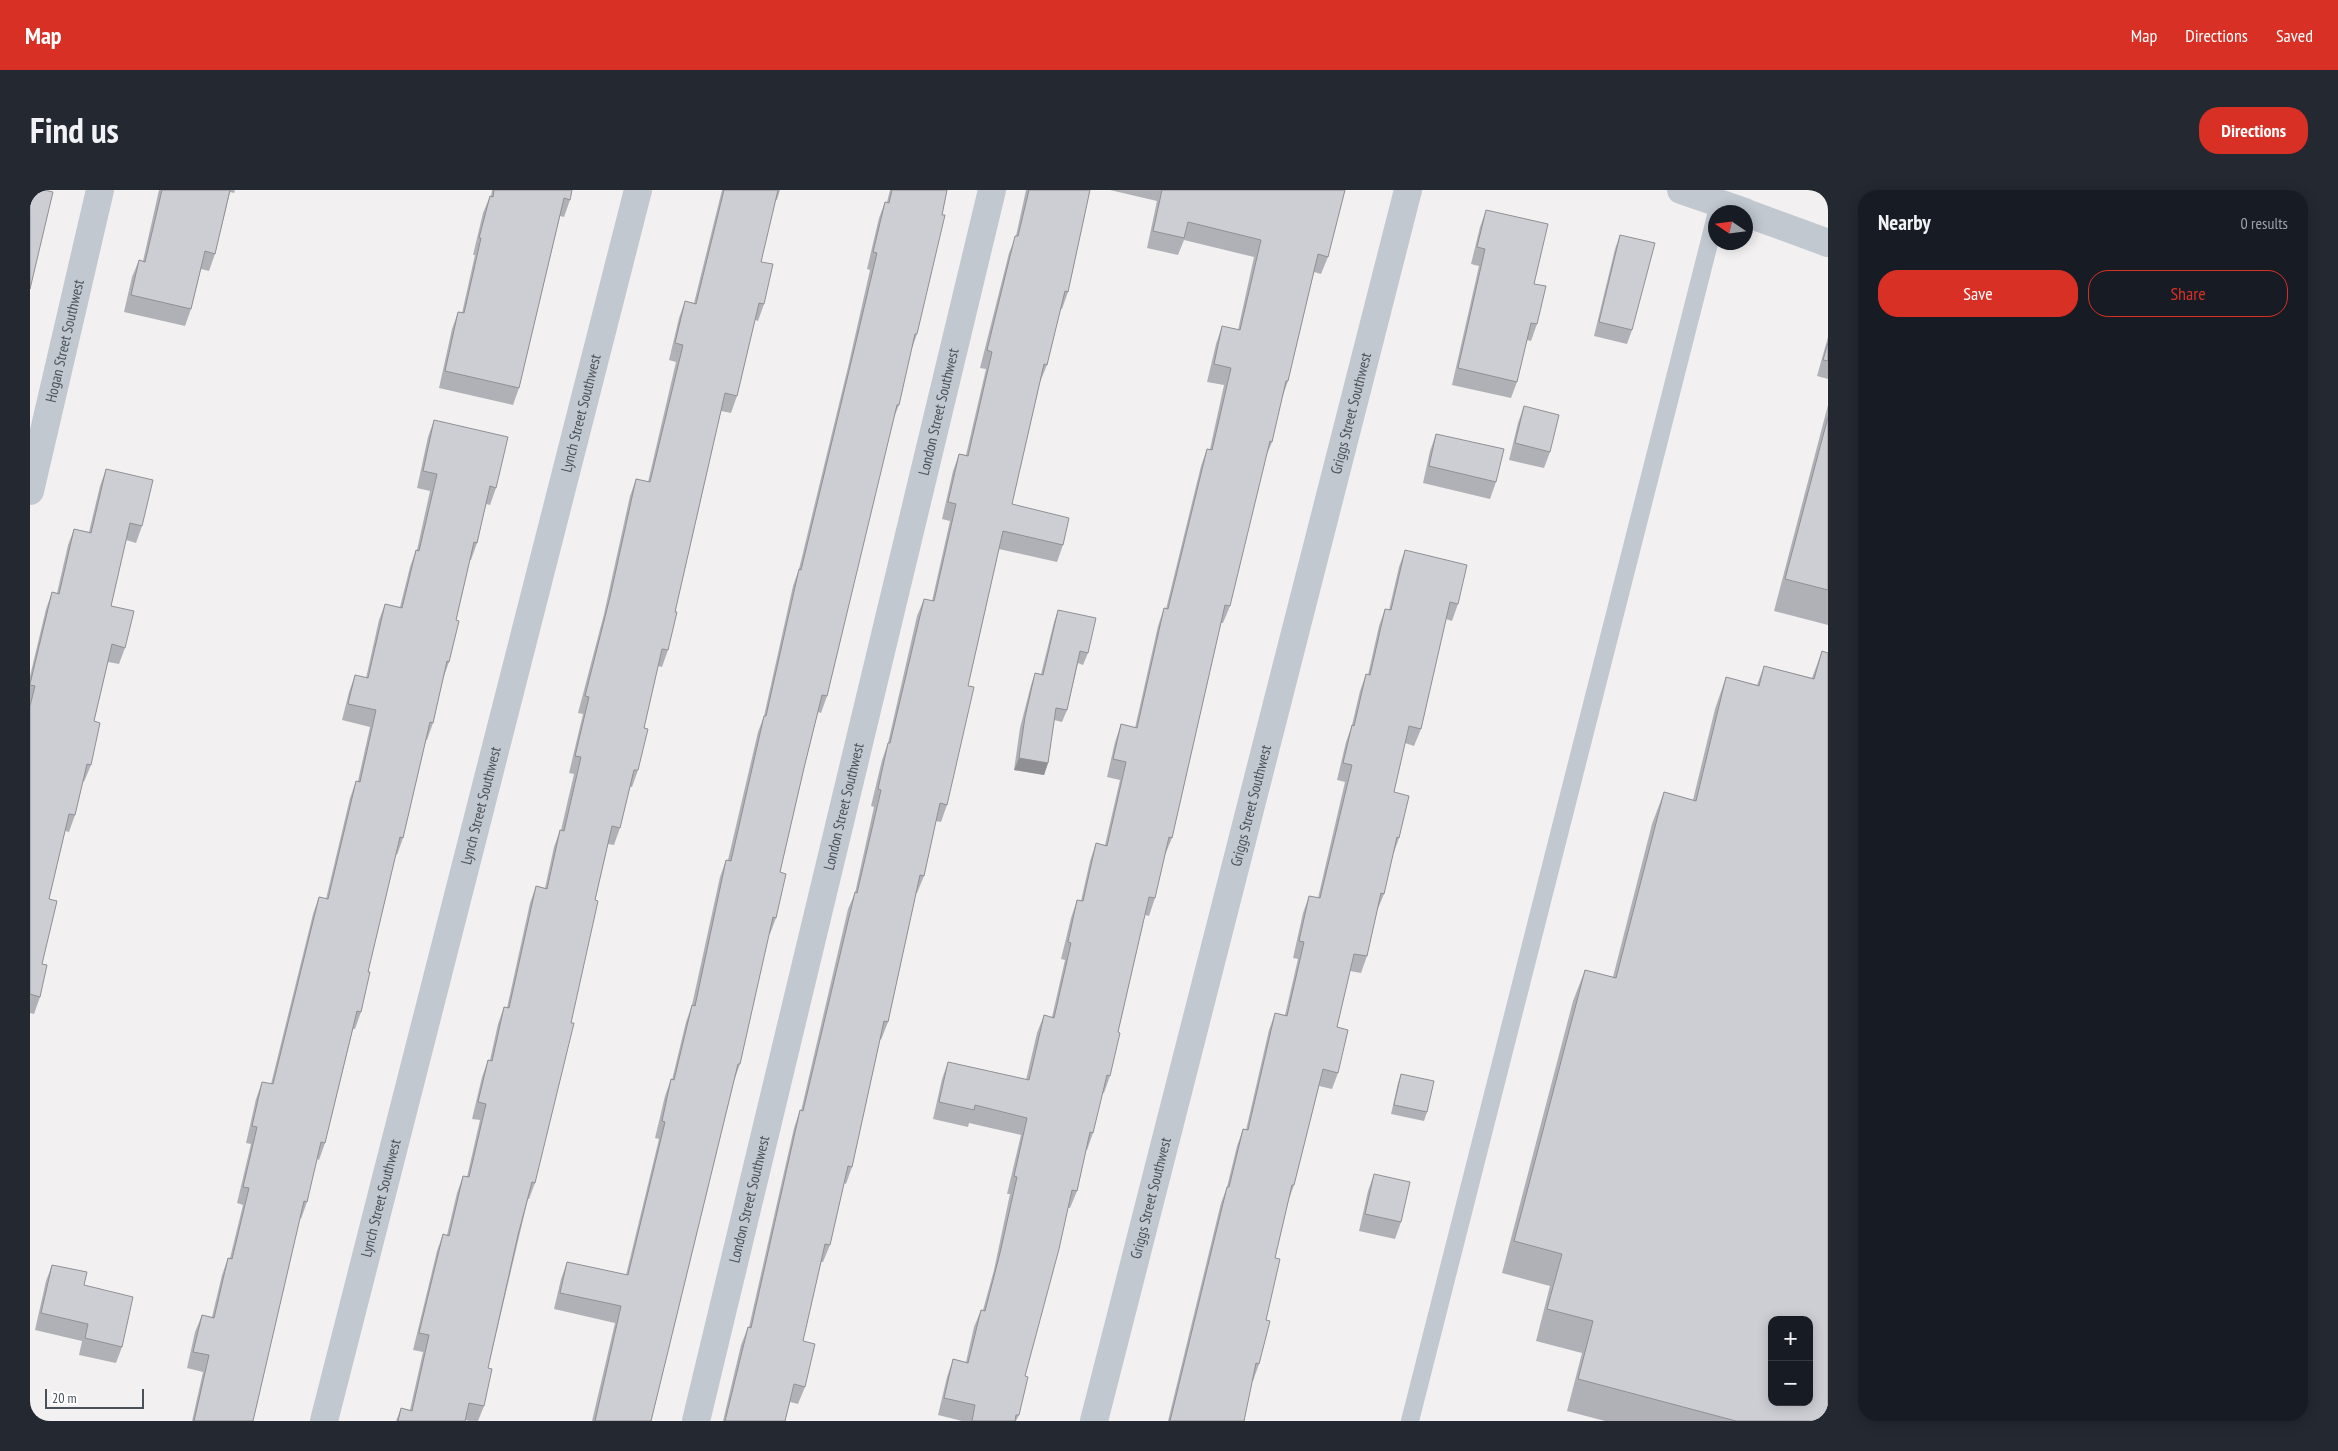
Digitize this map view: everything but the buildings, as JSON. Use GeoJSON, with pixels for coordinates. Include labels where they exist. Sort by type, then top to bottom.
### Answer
{"type":"FeatureCollection","features":[{"type":"Feature","properties":{"kind":"street","name":"Hogan Street Southwest"},"geometry":{"type":"LineString","coordinates":[[30,491],[100,190]]}},
{"type":"Feature","properties":{"kind":"street","name":"Lynch Street Southwest"},"geometry":{"type":"LineString","coordinates":[[324,1421],[638,190]]}},
{"type":"Feature","properties":{"kind":"street","name":"London Street Southwest"},"geometry":{"type":"LineString","coordinates":[[696,1421],[992,190]]}},
{"type":"Feature","properties":{"kind":"street","name":"Griggs Street Southwest"},"geometry":{"type":"LineString","coordinates":[[1094,1421],[1408,190]]}},
{"type":"Feature","properties":{"kind":"street"},"geometry":{"type":"LineString","coordinates":[[1681,190],[1708,206]]}},
{"type":"Feature","properties":{"kind":"street"},"geometry":{"type":"LineString","coordinates":[[1753,216],[1828,243]]}},
{"type":"Feature","properties":{"kind":"lane"},"geometry":{"type":"LineString","coordinates":[[1410,1421],[1708,246]]}}]}
